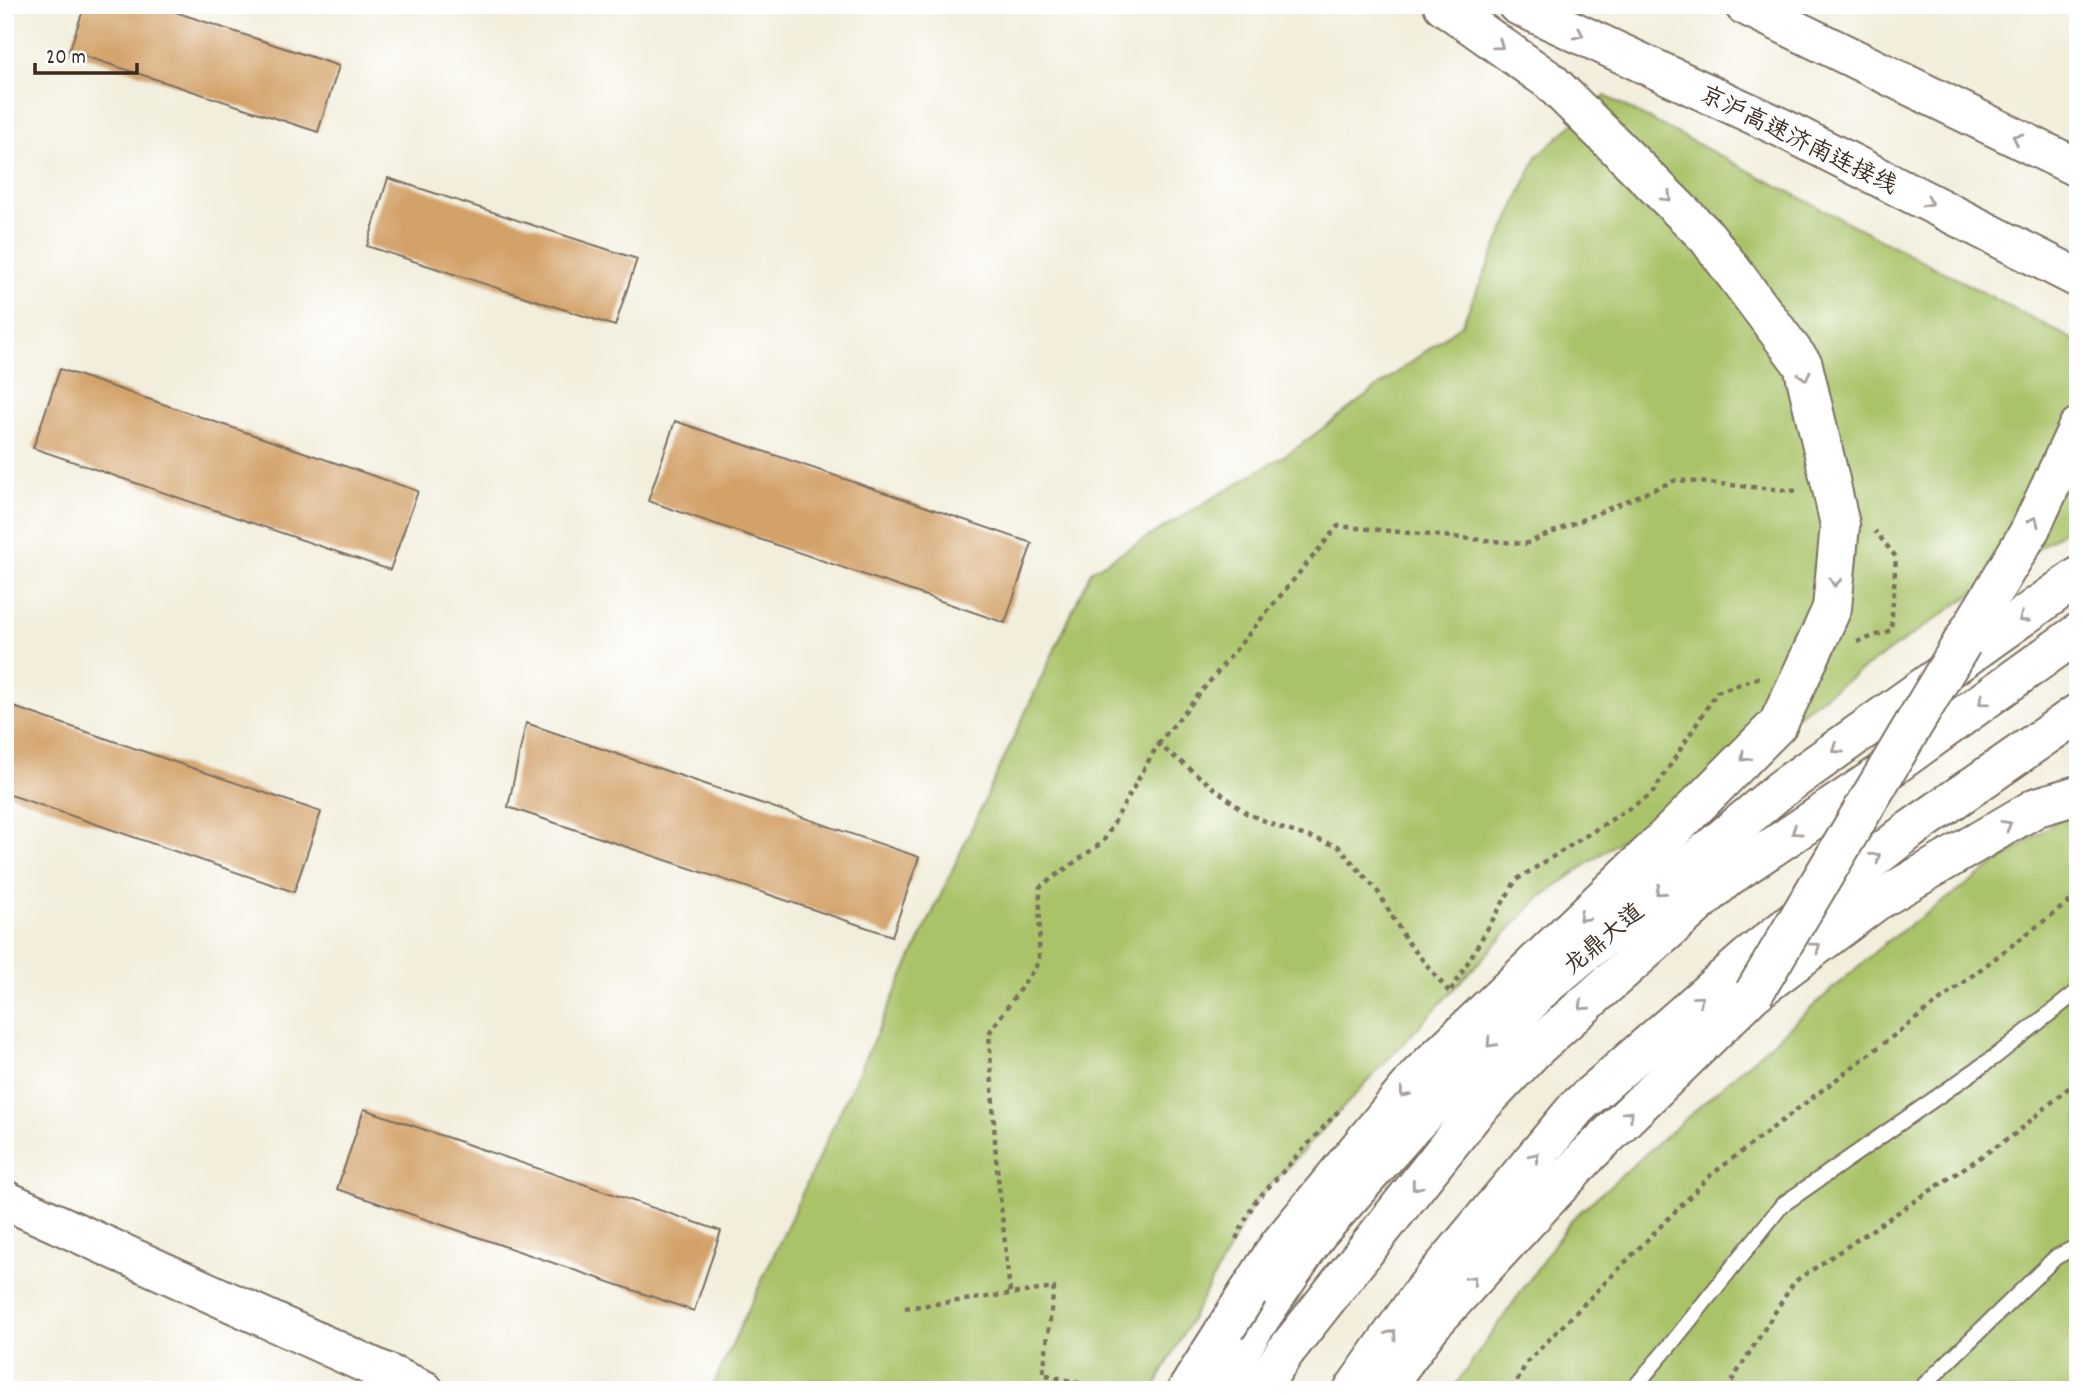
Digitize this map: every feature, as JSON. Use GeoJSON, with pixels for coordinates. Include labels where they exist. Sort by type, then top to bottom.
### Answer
{"type":"FeatureCollection","features":[{"type":"Feature","properties":{"kind":"main road"},"geometry":{"type":"LineString","coordinates":[[1187,1390],[1279,1245],[1419,1075],[1641,861],[1778,724],[1832,608],[1840,525],[1803,365],[1707,237],[1550,81],[1443,5]]}},
{"type":"Feature","properties":{"kind":"main road","name":"京沪高速济南连接线"},"geometry":{"type":"LineString","coordinates":[[1517,5],[1780,127],[2078,278]]}},
{"type":"Feature","properties":{"kind":"main road"},"geometry":{"type":"LineString","coordinates":[[1744,5],[2078,168]]}},
{"type":"Feature","properties":{"kind":"main road"},"geometry":{"type":"LineString","coordinates":[[1754,993],[2029,532],[2078,427]]}},
{"type":"Feature","properties":{"kind":"main road","name":"龙鼎大道"},"geometry":{"type":"LineString","coordinates":[[1217,1390],[1254,1328],[1318,1233],[1412,1127],[1545,987],[1781,789],[2078,577]]}},
{"type":"Feature","properties":{"kind":"main road"},"geometry":{"type":"LineString","coordinates":[[1259,1390],[1285,1352],[1474,1113],[1535,1049],[1728,877],[1896,764],[2078,633]]}},
{"type":"Feature","properties":{"kind":"main road"},"geometry":{"type":"LineString","coordinates":[[1353,1390],[1420,1295],[1577,1107],[1768,941],[1910,830],[2078,713]]}},
{"type":"Feature","properties":{"kind":"main road"},"geometry":{"type":"LineString","coordinates":[[1383,1390],[1432,1324],[1588,1155],[1754,993],[1875,902],[2037,807],[2078,795]]}},
{"type":"Feature","properties":{"kind":"main road"},"geometry":{"type":"LineString","coordinates":[[5,1200],[424,1390]]}},
{"type":"Feature","properties":{"kind":"lane"},"geometry":{"type":"LineString","coordinates":[[1632,1390],[1782,1205],[1996,1056],[2078,991]]}},
{"type":"Feature","properties":{"kind":"lane"},"geometry":{"type":"LineString","coordinates":[[1919,1390],[2056,1257],[2078,1245]]}},
{"type":"Feature","properties":{"kind":"path"},"geometry":{"type":"LineString","coordinates":[[1010,1292],[996,1158],[989,1033],[1039,962],[1040,887],[1103,842],[1158,744],[1338,526],[1525,544],[1676,480],[1808,493]]}},
{"type":"Feature","properties":{"kind":"path"},"geometry":{"type":"LineString","coordinates":[[1854,643],[1891,630],[1896,557],[1872,527]]}},
{"type":"Feature","properties":{"kind":"path"},"geometry":{"type":"LineString","coordinates":[[1441,1003],[1450,993],[1516,880],[1652,794],[1717,692],[1767,674]]}},
{"type":"Feature","properties":{"kind":"path"},"geometry":{"type":"LineString","coordinates":[[1158,744],[1246,813],[1284,829],[1338,846],[1378,892],[1406,940],[1450,993]]}},
{"type":"Feature","properties":{"kind":"path"},"geometry":{"type":"LineString","coordinates":[[1513,1390],[1526,1363],[1711,1175],[2078,895]]}},
{"type":"Feature","properties":{"kind":"path"},"geometry":{"type":"LineString","coordinates":[[2069,904],[2078,914]]}},
{"type":"Feature","properties":{"kind":"path"},"geometry":{"type":"LineString","coordinates":[[1726,1390],[1794,1282],[2015,1134],[2078,1080]]}},
{"type":"Feature","properties":{"kind":"path"},"geometry":{"type":"LineString","coordinates":[[1231,1250],[1254,1203],[1347,1101]]}},
{"type":"Feature","properties":{"kind":"path"},"geometry":{"type":"LineString","coordinates":[[905,1308],[1054,1288],[1044,1374],[1105,1390]]}},
{"type":"Feature","properties":{"kind":"green space"},"geometry":{"type":"Polygon","coordinates":[[[1605,96],[2078,342],[2078,521],[1831,691],[1538,899],[1254,1203],[1153,1390],[711,1390],[1091,571],[1295,449],[1462,324],[1537,156],[1605,96]]]}},
{"type":"Feature","properties":{"kind":"green space"},"geometry":{"type":"Polygon","coordinates":[[[2078,806],[2078,1390],[1452,1390],[1572,1219],[1886,942],[2078,806]]]}},
{"type":"Feature","properties":{"kind":"building"},"geometry":{"type":"Polygon","coordinates":[[[85,5],[154,5],[339,66],[318,132],[69,51],[85,5]]]}},
{"type":"Feature","properties":{"kind":"building"},"geometry":{"type":"Polygon","coordinates":[[[388,178],[637,259],[615,326],[367,246],[388,178]]]}},
{"type":"Feature","properties":{"kind":"building"},"geometry":{"type":"Polygon","coordinates":[[[60,369],[418,491],[390,570],[33,448],[60,369]]]}},
{"type":"Feature","properties":{"kind":"building"},"geometry":{"type":"Polygon","coordinates":[[[675,421],[1032,543],[1005,623],[648,501],[675,421]]]}},
{"type":"Feature","properties":{"kind":"building"},"geometry":{"type":"Polygon","coordinates":[[[5,704],[321,812],[294,892],[5,793],[5,704]]]}},
{"type":"Feature","properties":{"kind":"building"},"geometry":{"type":"Polygon","coordinates":[[[526,723],[919,857],[892,936],[508,807],[526,723]]]}},
{"type":"Feature","properties":{"kind":"building"},"geometry":{"type":"Polygon","coordinates":[[[364,1109],[721,1231],[694,1311],[337,1189],[364,1109]]]}}]}
